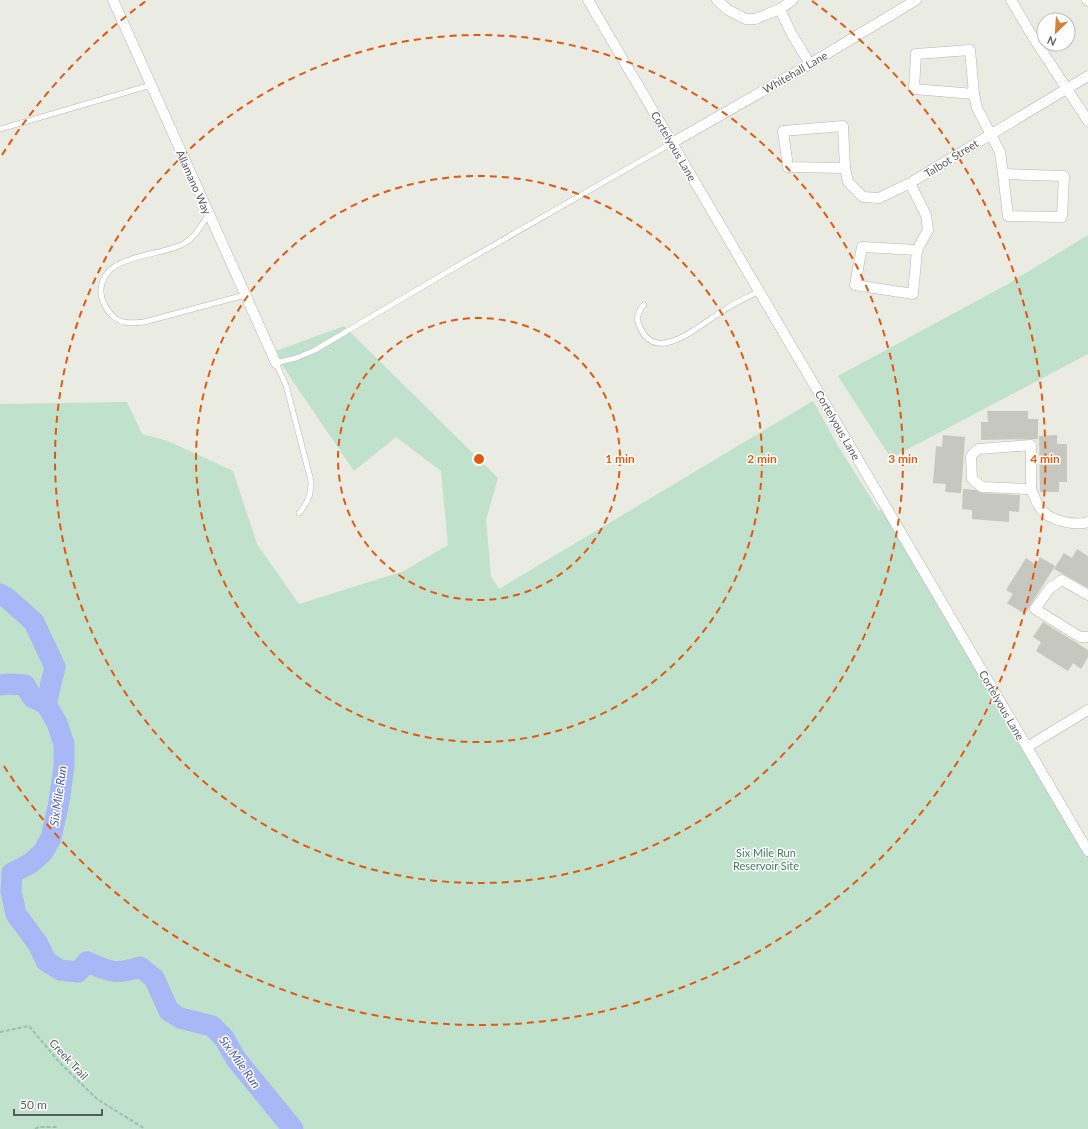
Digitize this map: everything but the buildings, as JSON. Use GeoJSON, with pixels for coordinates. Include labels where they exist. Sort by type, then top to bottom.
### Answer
{"type":"FeatureCollection","features":[{"type":"Feature","properties":{"kind":"street","name":"Allamano Way"},"geometry":{"type":"LineString","coordinates":[[113,0],[276,363]]}},
{"type":"Feature","properties":{"kind":"street","name":"Cortelyous Lane"},"geometry":{"type":"LineString","coordinates":[[588,0],[1088,851]]}},
{"type":"Feature","properties":{"kind":"street"},"geometry":{"type":"LineString","coordinates":[[717,0],[728,10],[746,19],[755,19],[780,9],[793,0]]}},
{"type":"Feature","properties":{"kind":"street","name":"Whitehall Lane"},"geometry":{"type":"LineString","coordinates":[[672,143],[810,64],[916,0]]}},
{"type":"Feature","properties":{"kind":"street"},"geometry":{"type":"LineString","coordinates":[[1011,0],[1031,34],[1088,121]]}},
{"type":"Feature","properties":{"kind":"street"},"geometry":{"type":"LineString","coordinates":[[780,9],[791,33],[810,64]]}},
{"type":"Feature","properties":{"kind":"street","name":"Talbot Street"},"geometry":{"type":"LineString","coordinates":[[974,94],[914,88],[916,54],[970,50],[974,94],[977,108],[992,133],[1000,152],[1008,216],[1062,217],[1064,176],[1003,174]]}},
{"type":"Feature","properties":{"kind":"street","name":"Talbot Street"},"geometry":{"type":"LineString","coordinates":[[845,168],[788,167],[783,131],[843,126],[845,168],[848,182],[863,197],[879,198],[910,183],[1088,76]]}},
{"type":"Feature","properties":{"kind":"street"},"geometry":{"type":"LineString","coordinates":[[910,183],[926,214],[928,230],[918,250],[912,294],[856,285],[862,247],[918,250]]}},
{"type":"Feature","properties":{"kind":"street"},"geometry":{"type":"LineString","coordinates":[[1031,489],[982,487],[972,479],[971,456],[978,449],[1031,445],[1031,489],[1041,510],[1055,519],[1068,524],[1084,524],[1088,522]]}},
{"type":"Feature","properties":{"kind":"street"},"geometry":{"type":"LineString","coordinates":[[1088,595],[1062,580],[1050,588],[1035,609],[1080,637],[1088,637]]}},
{"type":"Feature","properties":{"kind":"street"},"geometry":{"type":"LineString","coordinates":[[1027,747],[1088,710]]}},
{"type":"Feature","properties":{"kind":"lane"},"geometry":{"type":"LineString","coordinates":[[0,129],[151,86]]}},
{"type":"Feature","properties":{"kind":"lane"},"geometry":{"type":"LineString","coordinates":[[299,513],[308,502],[311,490],[311,480],[286,385],[276,363],[296,358],[315,350],[672,143]]}},
{"type":"Feature","properties":{"kind":"lane"},"geometry":{"type":"LineString","coordinates":[[209,214],[196,233],[181,245],[132,259],[109,270],[102,281],[101,291],[104,302],[114,318],[127,324],[144,322],[245,295]]}},
{"type":"Feature","properties":{"kind":"lane"},"geometry":{"type":"LineString","coordinates":[[644,305],[641,308],[637,318],[643,335],[649,341],[665,344],[673,342],[724,310],[759,291]]}},
{"type":"Feature","properties":{"kind":"path","name":"Creek Trail"},"geometry":{"type":"LineString","coordinates":[[0,1032],[29,1026],[60,1063],[97,1099],[145,1129]]}},
{"type":"Feature","properties":{"kind":"path"},"geometry":{"type":"LineString","coordinates":[[35,1129],[39,1127],[56,1127],[57,1129]]}},
{"type":"Feature","properties":{"kind":"green space"},"geometry":{"type":"Polygon","coordinates":[[[1088,235],[1088,354],[891,458],[838,376],[1008,284],[1088,235]]]}},
{"type":"Feature","properties":{"kind":"green space","name":"Six Mile Run Reservoir Site"},"geometry":{"type":"Polygon","coordinates":[[[344,326],[498,478],[486,520],[491,576],[499,589],[813,401],[838,446],[879,511],[884,508],[1088,854],[1088,1129],[0,1129],[0,404],[127,402],[142,434],[168,441],[233,471],[257,544],[299,604],[404,571],[448,545],[441,471],[396,437],[354,471],[273,352],[344,326]]]}},
{"type":"Feature","properties":{"kind":"waterway","name":"Six Mile Run"},"geometry":{"type":"LineString","coordinates":[[0,594],[7,598],[34,622],[55,667],[46,704]]}},
{"type":"Feature","properties":{"kind":"waterway","name":"Six Mile Run"},"geometry":{"type":"LineString","coordinates":[[0,685],[25,685],[32,697],[46,704],[57,723],[64,744],[64,766],[59,802],[51,838],[43,852],[31,863],[12,873],[11,891],[16,914],[38,944],[46,961],[60,970],[78,972],[87,962],[107,970],[118,972],[140,967],[154,978],[169,1011],[180,1018],[212,1026],[224,1038],[236,1059],[293,1129]]}}]}
